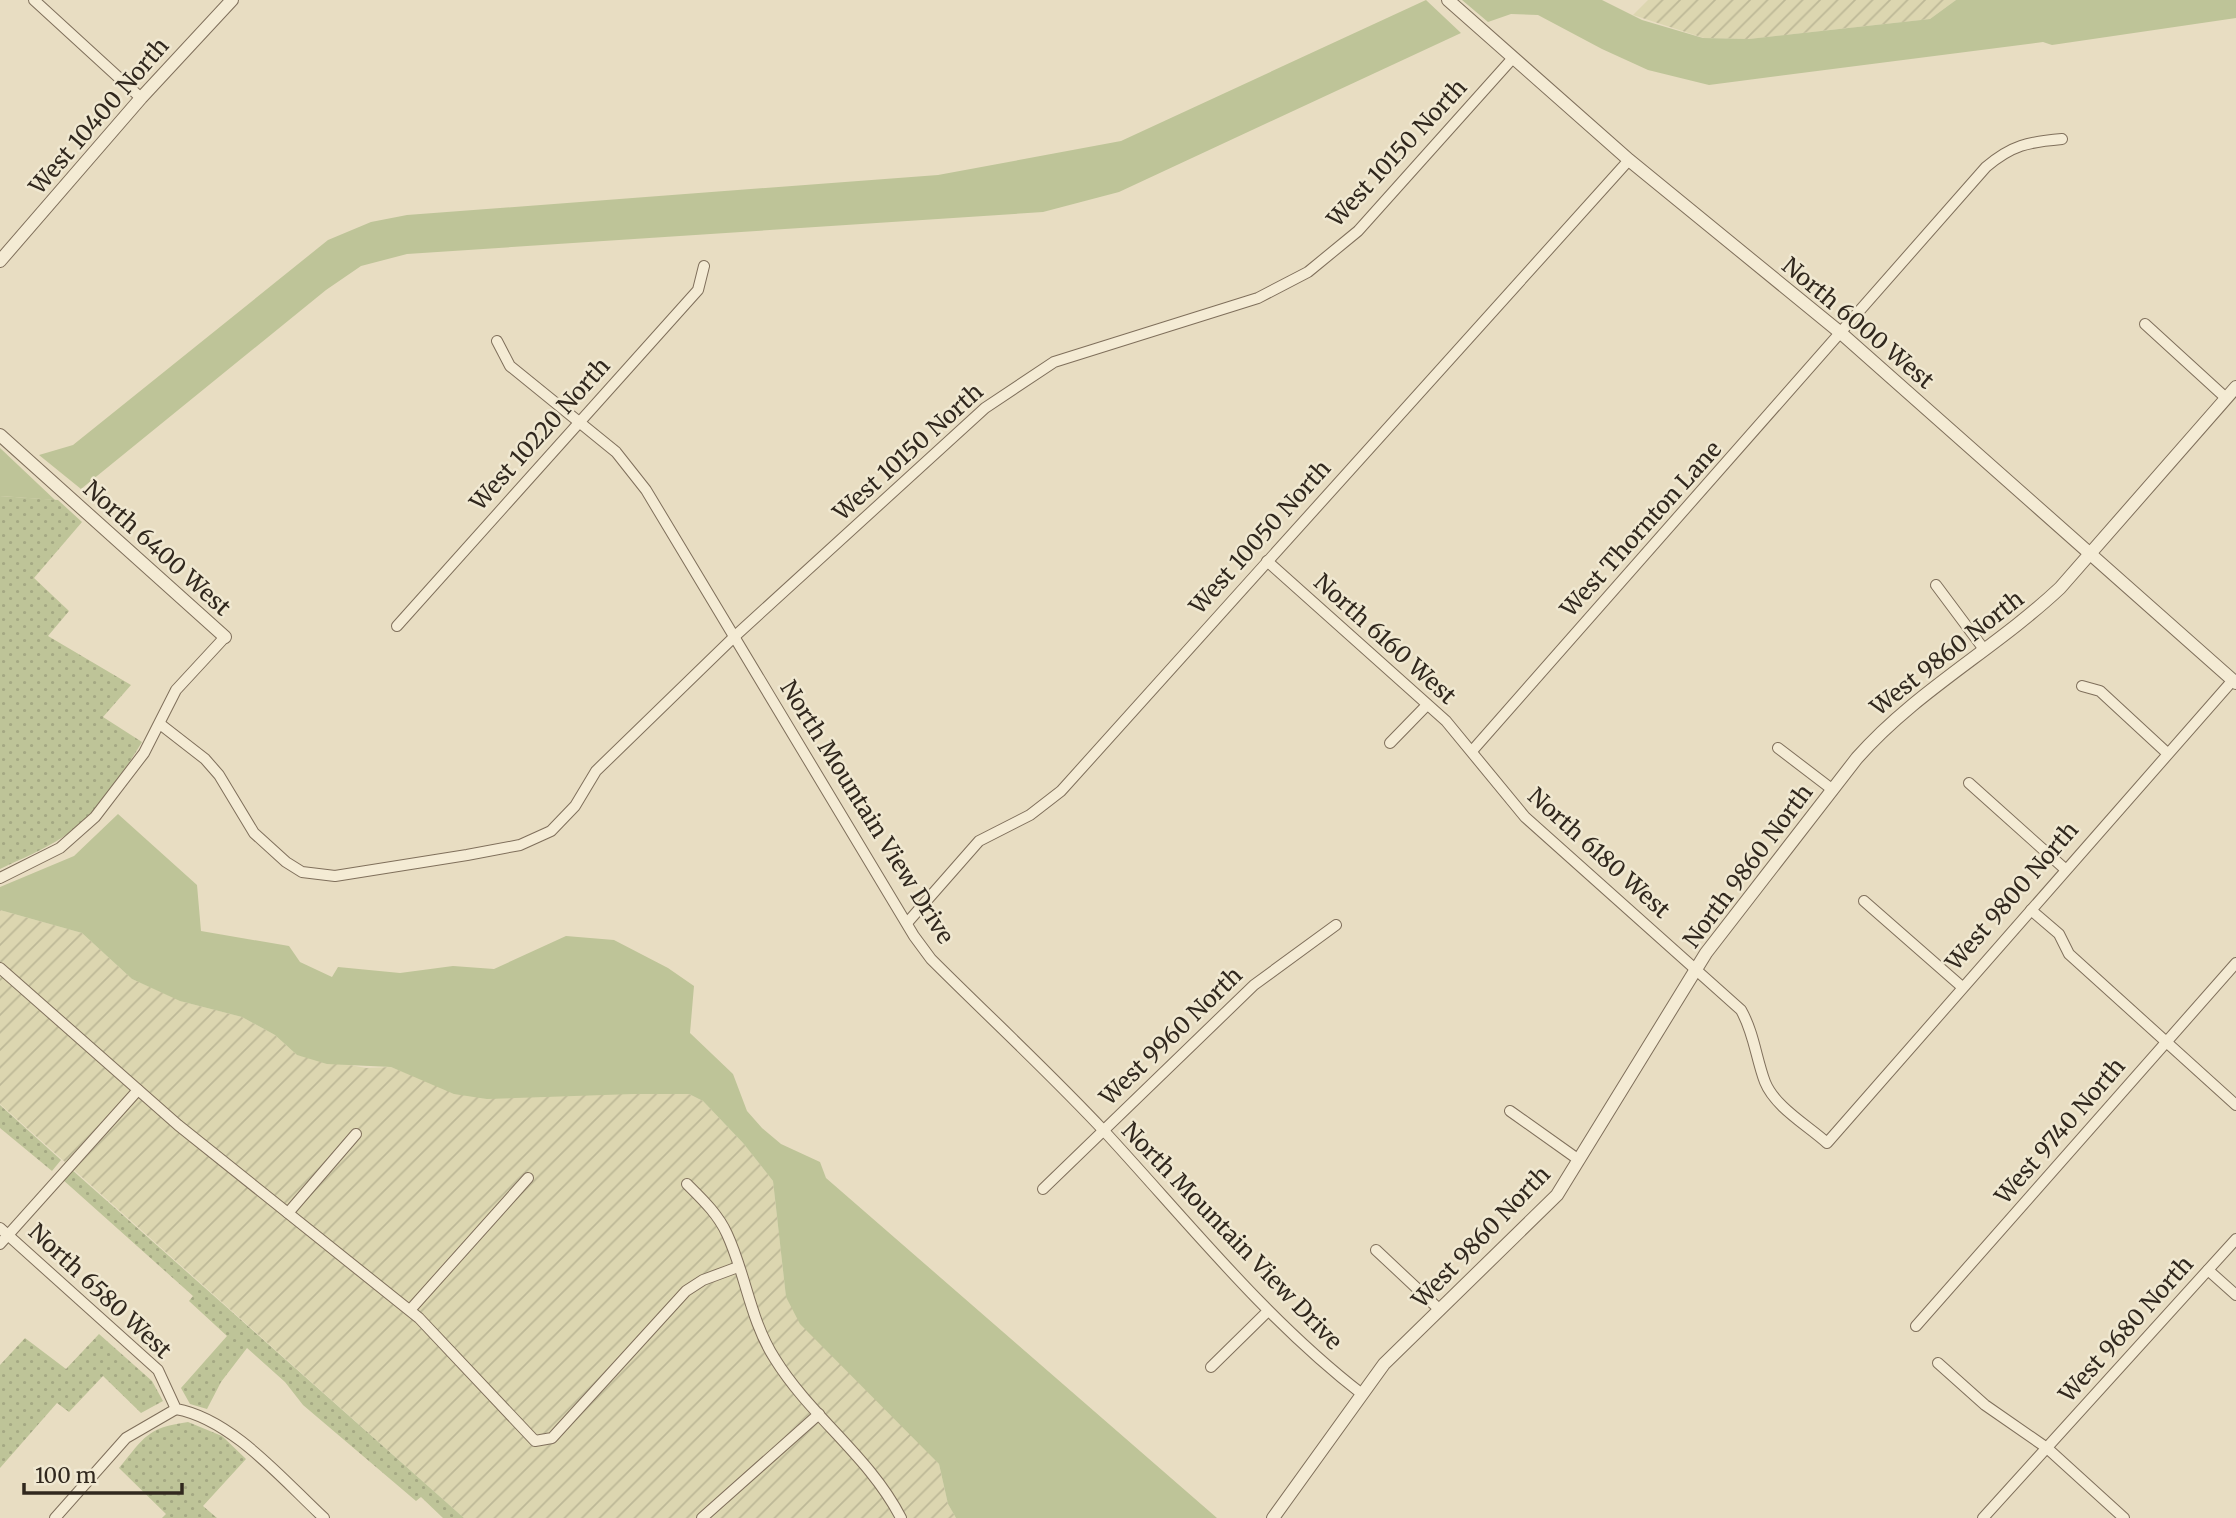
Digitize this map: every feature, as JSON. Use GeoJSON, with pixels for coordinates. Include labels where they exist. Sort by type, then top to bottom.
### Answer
{"type":"FeatureCollection","features":[{"type":"Feature","properties":{"kind":"street"},"geometry":{"type":"LineString","coordinates":[[34,0],[141,98]]}},
{"type":"Feature","properties":{"kind":"street","name":"West 10400 North"},"geometry":{"type":"LineString","coordinates":[[0,261],[141,98],[232,0]]}},
{"type":"Feature","properties":{"kind":"street","name":"North 6000 West"},"geometry":{"type":"LineString","coordinates":[[1448,0],[1629,160],[1842,334],[2234,681]]}},
{"type":"Feature","properties":{"kind":"street","name":"West 10150 North"},"geometry":{"type":"LineString","coordinates":[[160,724],[205,759],[224,781],[254,833],[286,862],[302,872],[335,876],[467,855],[520,845],[551,831],[575,806],[596,771],[734,637],[985,408],[1054,362],[1258,298],[1308,272],[1358,231],[1512,59]]}},
{"type":"Feature","properties":{"kind":"street"},"geometry":{"type":"LineString","coordinates":[[1842,334],[1986,167],[2002,153],[2027,142],[2062,139]]}},
{"type":"Feature","properties":{"kind":"street","name":"West 10050 North"},"geometry":{"type":"LineString","coordinates":[[907,923],[979,841],[1030,815],[1061,791],[1629,160]]}},
{"type":"Feature","properties":{"kind":"street","name":"West 10220 North"},"geometry":{"type":"LineString","coordinates":[[397,626],[698,290],[704,266]]}},
{"type":"Feature","properties":{"kind":"street"},"geometry":{"type":"LineString","coordinates":[[2145,324],[2226,398]]}},
{"type":"Feature","properties":{"kind":"street","name":"West Thornton Lane"},"geometry":{"type":"LineString","coordinates":[[1472,751],[1842,334]]}},
{"type":"Feature","properties":{"kind":"street","name":"North Mountain View Drive"},"geometry":{"type":"LineString","coordinates":[[497,341],[510,366],[616,452],[646,490],[931,959],[1103,1130],[1268,1311],[1326,1366],[1362,1394]]}},
{"type":"Feature","properties":{"kind":"street","name":"West 9860 North"},"geometry":{"type":"LineString","coordinates":[[1833,790],[1882,729],[1983,648],[2031,616],[2091,554],[2236,387]]}},
{"type":"Feature","properties":{"kind":"street","name":"North 6400 West"},"geometry":{"type":"LineString","coordinates":[[0,435],[225,637]]}},
{"type":"Feature","properties":{"kind":"street","name":"North 6160 West"},"geometry":{"type":"LineString","coordinates":[[1267,561],[1427,705],[1472,751]]}},
{"type":"Feature","properties":{"kind":"street"},"geometry":{"type":"LineString","coordinates":[[1936,585],[1983,648]]}},
{"type":"Feature","properties":{"kind":"street"},"geometry":{"type":"LineString","coordinates":[[0,878],[60,848],[95,817],[144,753],[176,690],[225,637]]}},
{"type":"Feature","properties":{"kind":"street","name":"West 9800 North"},"geometry":{"type":"LineString","coordinates":[[1826,1143],[2166,752],[2234,681]]}},
{"type":"Feature","properties":{"kind":"street"},"geometry":{"type":"LineString","coordinates":[[2082,686],[2100,691],[2166,752]]}},
{"type":"Feature","properties":{"kind":"street"},"geometry":{"type":"LineString","coordinates":[[1390,743],[1427,705]]}},
{"type":"Feature","properties":{"kind":"street"},"geometry":{"type":"LineString","coordinates":[[1778,748],[1833,790]]}},
{"type":"Feature","properties":{"kind":"street","name":"North 6180 West"},"geometry":{"type":"LineString","coordinates":[[1472,751],[1525,817],[1741,1010],[1751,1028],[1766,1083],[1778,1101],[1826,1143]]}},
{"type":"Feature","properties":{"kind":"street"},"geometry":{"type":"LineString","coordinates":[[1969,783],[2065,869]]}},
{"type":"Feature","properties":{"kind":"street","name":"North 9860 North"},"geometry":{"type":"LineString","coordinates":[[1696,968],[1736,912],[1833,790]]}},
{"type":"Feature","properties":{"kind":"street"},"geometry":{"type":"LineString","coordinates":[[1864,901],[1961,986]]}},
{"type":"Feature","properties":{"kind":"street"},"geometry":{"type":"LineString","coordinates":[[2031,910],[2060,934],[2069,954],[2236,1105]]}},
{"type":"Feature","properties":{"kind":"street","name":"West 9960 North"},"geometry":{"type":"LineString","coordinates":[[1043,1189],[1254,985],[1336,925]]}},
{"type":"Feature","properties":{"kind":"street","name":"West 9740 North"},"geometry":{"type":"LineString","coordinates":[[1916,1326],[2236,963]]}},
{"type":"Feature","properties":{"kind":"street"},"geometry":{"type":"LineString","coordinates":[[0,968],[138,1090],[410,1310],[527,1436],[544,1442],[555,1435],[678,1298],[703,1280],[738,1267]]}},
{"type":"Feature","properties":{"kind":"street","name":"West 9860 North"},"geometry":{"type":"LineString","coordinates":[[1273,1518],[1384,1364],[1557,1195],[1696,968]]}},
{"type":"Feature","properties":{"kind":"street"},"geometry":{"type":"LineString","coordinates":[[0,1244],[4,1232],[138,1090]]}},
{"type":"Feature","properties":{"kind":"street"},"geometry":{"type":"LineString","coordinates":[[1510,1111],[1579,1160]]}},
{"type":"Feature","properties":{"kind":"street"},"geometry":{"type":"LineString","coordinates":[[288,1213],[356,1134]]}},
{"type":"Feature","properties":{"kind":"street"},"geometry":{"type":"LineString","coordinates":[[410,1310],[528,1178]]}},
{"type":"Feature","properties":{"kind":"street"},"geometry":{"type":"LineString","coordinates":[[687,1184],[722,1224],[755,1319],[769,1349],[795,1388],[867,1465],[901,1518]]}},
{"type":"Feature","properties":{"kind":"street","name":"North 6580 West"},"geometry":{"type":"LineString","coordinates":[[4,1232],[158,1370],[176,1409]]}},
{"type":"Feature","properties":{"kind":"street","name":"West 9680 North"},"geometry":{"type":"LineString","coordinates":[[1983,1518],[2236,1239]]}},
{"type":"Feature","properties":{"kind":"street"},"geometry":{"type":"LineString","coordinates":[[1376,1250],[1440,1310]]}},
{"type":"Feature","properties":{"kind":"street"},"geometry":{"type":"LineString","coordinates":[[2208,1270],[2236,1295]]}},
{"type":"Feature","properties":{"kind":"street"},"geometry":{"type":"LineString","coordinates":[[1212,1367],[1268,1311]]}},
{"type":"Feature","properties":{"kind":"street"},"geometry":{"type":"LineString","coordinates":[[1938,1363],[1985,1405],[2046,1448],[2124,1518]]}},
{"type":"Feature","properties":{"kind":"street"},"geometry":{"type":"LineString","coordinates":[[55,1518],[126,1438],[176,1409],[197,1413],[231,1434],[324,1518]]}},
{"type":"Feature","properties":{"kind":"street"},"geometry":{"type":"LineString","coordinates":[[702,1518],[819,1414]]}},
{"type":"Feature","properties":{"kind":"shaded area"},"geometry":{"type":"Polygon","coordinates":[[[1648,0],[1956,0],[1930,19],[1749,39],[1704,38],[1633,15],[1648,0]]]}},
{"type":"Feature","properties":{"kind":"shaded area"},"geometry":{"type":"Polygon","coordinates":[[[0,910],[82,933],[132,979],[184,1002],[242,1017],[275,1035],[297,1055],[366,1068],[391,1067],[419,1078],[633,1094],[689,1094],[703,1101],[743,1143],[773,1181],[786,1297],[939,1464],[948,1504],[956,1518],[464,1518],[0,1104],[0,910]]]}},
{"type":"Feature","properties":{"kind":"green space"},"geometry":{"type":"Polygon","coordinates":[[[1426,0],[1461,33],[1119,192],[1043,212],[407,254],[361,266],[326,290],[81,489],[39,455],[73,445],[328,240],[371,222],[407,215],[938,175],[1121,141],[1426,0]]]}},
{"type":"Feature","properties":{"kind":"green space"},"geometry":{"type":"Polygon","coordinates":[[[1462,0],[1602,0],[1642,20],[1703,38],[1749,39],[1930,19],[1956,0],[2236,0],[2236,18],[2052,45],[2043,42],[1709,85],[1648,70],[1538,15],[1511,14],[1488,22],[1462,0]]]}},
{"type":"Feature","properties":{"kind":"green space"},"geometry":{"type":"Polygon","coordinates":[[[0,448],[55,500],[0,496],[0,448]]]}},
{"type":"Feature","properties":{"kind":"green space"},"geometry":{"type":"Polygon","coordinates":[[[0,496],[58,500],[82,522],[34,578],[69,611],[48,636],[131,685],[103,717],[142,742],[126,768],[87,818],[48,846],[0,869],[0,496]]]}},
{"type":"Feature","properties":{"kind":"green space"},"geometry":{"type":"Polygon","coordinates":[[[118,814],[197,885],[201,931],[289,946],[300,962],[332,977],[338,967],[400,973],[453,966],[494,969],[566,936],[614,940],[668,968],[694,986],[690,1033],[733,1074],[747,1111],[762,1128],[781,1144],[820,1162],[826,1178],[1217,1518],[956,1518],[948,1504],[939,1464],[800,1324],[786,1297],[773,1181],[743,1143],[703,1101],[689,1094],[487,1099],[454,1094],[391,1067],[327,1064],[297,1055],[275,1035],[242,1017],[180,1001],[132,979],[82,933],[0,910],[0,887],[74,856],[118,814]]]}},
{"type":"Feature","properties":{"kind":"green space"},"geometry":{"type":"Polygon","coordinates":[[[0,1105],[61,1160],[52,1171],[0,1128],[0,1105]]]}},
{"type":"Feature","properties":{"kind":"green space"},"geometry":{"type":"Polygon","coordinates":[[[71,1169],[464,1518],[443,1518],[421,1497],[416,1501],[303,1405],[285,1382],[247,1348],[221,1382],[207,1409],[190,1404],[181,1388],[227,1336],[189,1301],[193,1296],[62,1179],[71,1169]]]}},
{"type":"Feature","properties":{"kind":"green space"},"geometry":{"type":"Polygon","coordinates":[[[99,1334],[152,1381],[163,1401],[141,1413],[103,1376],[69,1412],[57,1403],[0,1468],[0,1365],[25,1338],[66,1369],[99,1334]]]}},
{"type":"Feature","properties":{"kind":"green space"},"geometry":{"type":"Polygon","coordinates":[[[188,1422],[222,1436],[246,1459],[203,1506],[217,1518],[162,1518],[166,1514],[119,1468],[155,1431],[188,1422]]]}}]}
